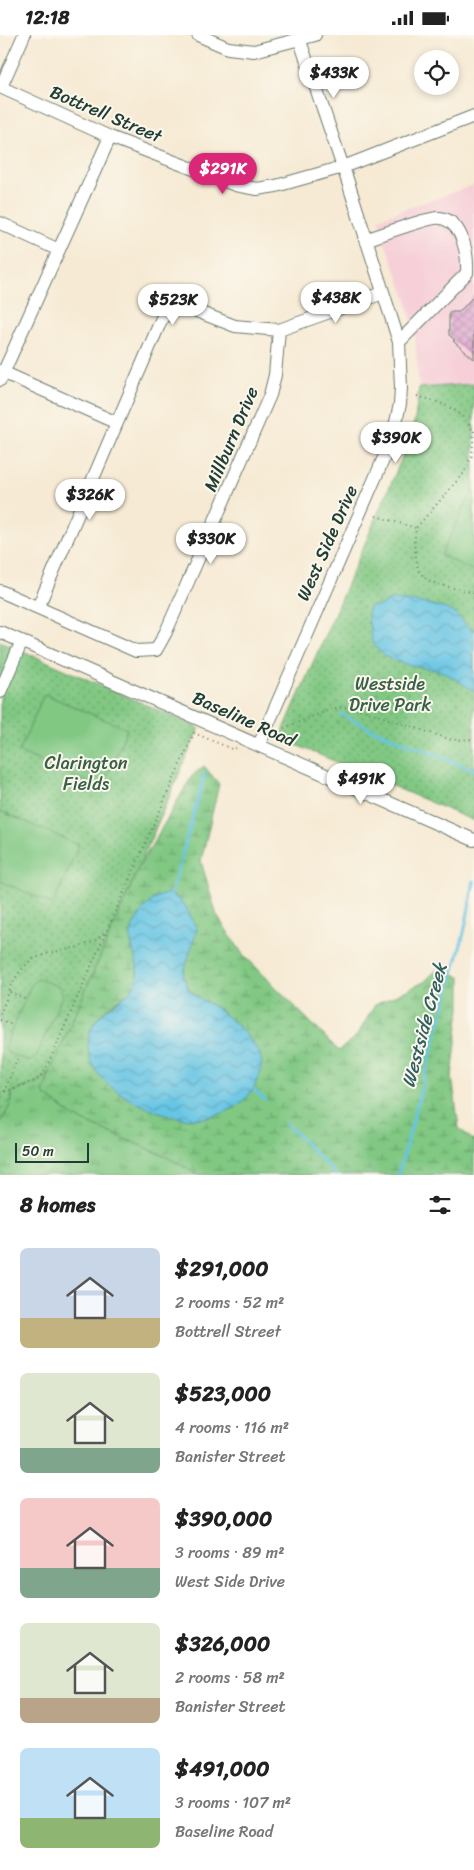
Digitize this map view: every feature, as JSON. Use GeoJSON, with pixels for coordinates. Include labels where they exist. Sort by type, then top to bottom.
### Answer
{"type":"FeatureCollection","features":[{"type":"Feature","properties":{"kind":"street"},"geometry":{"type":"LineString","coordinates":[[0,87],[24,35]]}},
{"type":"Feature","properties":{"kind":"street"},"geometry":{"type":"LineString","coordinates":[[198,35],[228,48],[254,51],[315,35]]}},
{"type":"Feature","properties":{"kind":"street","name":"West Side Drive"},"geometry":{"type":"LineString","coordinates":[[258,745],[392,437],[400,403],[401,388],[398,342],[343,167],[298,38]]}},
{"type":"Feature","properties":{"kind":"street","name":"Bottrell Street"},"geometry":{"type":"LineString","coordinates":[[0,87],[110,137],[235,185],[257,189],[276,186],[343,167],[474,116]]}},
{"type":"Feature","properties":{"kind":"street"},"geometry":{"type":"LineString","coordinates":[[110,137],[1,374],[117,423]]}},
{"type":"Feature","properties":{"kind":"street"},"geometry":{"type":"LineString","coordinates":[[365,240],[439,217],[452,222],[460,232],[468,263],[467,273],[398,342]]}},
{"type":"Feature","properties":{"kind":"street"},"geometry":{"type":"LineString","coordinates":[[0,223],[59,250]]}},
{"type":"Feature","properties":{"kind":"street"},"geometry":{"type":"LineString","coordinates":[[38,607],[162,318],[175,306],[192,309],[235,326],[279,330],[383,293]]}},
{"type":"Feature","properties":{"kind":"street","name":"Millburn Drive"},"geometry":{"type":"LineString","coordinates":[[0,591],[136,651],[156,650],[166,632],[270,395],[275,375],[279,330]]}},
{"type":"Feature","properties":{"kind":"street","name":"Baseline Road"},"geometry":{"type":"LineString","coordinates":[[0,632],[474,839]]}},
{"type":"Feature","properties":{"kind":"street"},"geometry":{"type":"LineString","coordinates":[[0,692],[22,641]]}},
{"type":"Feature","properties":{"kind":"path"},"geometry":{"type":"LineString","coordinates":[[417,396],[454,409],[474,431],[472,455],[464,473],[416,528],[414,544],[416,563],[421,574],[438,584],[474,593]]}},
{"type":"Feature","properties":{"kind":"path"},"geometry":{"type":"LineString","coordinates":[[376,516],[416,528]]}},
{"type":"Feature","properties":{"kind":"path"},"geometry":{"type":"LineString","coordinates":[[284,728],[334,708],[353,707],[452,740],[474,739]]}},
{"type":"Feature","properties":{"kind":"path"},"geometry":{"type":"LineString","coordinates":[[0,1093],[36,1081],[45,1071],[194,733],[232,749],[236,749],[240,745]]}},
{"type":"Feature","properties":{"kind":"path"},"geometry":{"type":"LineString","coordinates":[[0,1014],[18,975],[30,961],[96,941],[109,927]]}},
{"type":"Feature","properties":{"kind":"path"},"geometry":{"type":"LineString","coordinates":[[10,992],[25,999]]}},
{"type":"Feature","properties":{"kind":"path"},"geometry":{"type":"LineString","coordinates":[[0,1020],[13,1025]]}},
{"type":"Feature","properties":{"kind":"path"},"geometry":{"type":"LineString","coordinates":[[4,1092],[18,1057]]}},
{"type":"Feature","properties":{"kind":"shaded area"},"geometry":{"type":"Polygon","coordinates":[[[474,185],[474,384],[419,388],[415,337],[407,300],[384,240],[379,218],[474,185]]]}},
{"type":"Feature","properties":{"kind":"green space","name":"Westside Drive Park"},"geometry":{"type":"Polygon","coordinates":[[[474,384],[474,821],[280,738],[406,449],[415,419],[419,388],[474,384]]]}},
{"type":"Feature","properties":{"kind":"green space"},"geometry":{"type":"Polygon","coordinates":[[[474,488],[474,571],[441,555],[474,488]]]}},
{"type":"Feature","properties":{"kind":"green space","name":"Clarington Fields"},"geometry":{"type":"Polygon","coordinates":[[[0,641],[199,728],[51,1070],[43,1080],[12,1092],[10,1105],[0,1124],[0,641]]]}},
{"type":"Feature","properties":{"kind":"green space"},"geometry":{"type":"Polygon","coordinates":[[[44,694],[127,729],[102,788],[19,752],[44,694]]]}},
{"type":"Feature","properties":{"kind":"green space"},"geometry":{"type":"Polygon","coordinates":[[[204,766],[219,784],[201,861],[217,916],[242,953],[339,1051],[358,1034],[375,1005],[424,982],[441,966],[461,978],[461,1000],[452,1077],[459,1128],[474,1141],[474,1175],[201,1175],[165,1156],[74,1117],[43,1093],[51,1070],[139,867],[192,776],[204,766]],[[168,893],[153,899],[134,949],[138,965],[136,982],[129,993],[106,1009],[93,1024],[146,1107],[183,1118],[211,1117],[221,1011],[191,993],[183,975],[188,955],[187,909],[178,898],[168,893]]]}},
{"type":"Feature","properties":{"kind":"green space"},"geometry":{"type":"Polygon","coordinates":[[[0,811],[79,845],[53,904],[0,881],[0,811]]]}},
{"type":"Feature","properties":{"kind":"green space"},"geometry":{"type":"Polygon","coordinates":[[[40,979],[59,987],[63,994],[36,1057],[28,1061],[8,1053],[5,1046],[31,985],[40,979]]]}},
{"type":"Feature","properties":{"kind":"green space"},"geometry":{"type":"Polygon","coordinates":[[[51,1070],[43,1093],[74,1117],[165,1156],[201,1175],[0,1175],[0,1124],[10,1105],[12,1092],[43,1080],[51,1070]]]}},
{"type":"Feature","properties":{"kind":"water"},"geometry":{"type":"Polygon","coordinates":[[[390,600],[438,606],[456,614],[467,626],[474,630],[474,691],[444,672],[401,663],[384,656],[372,643],[367,612],[370,606],[380,606],[390,600]]]}},
{"type":"Feature","properties":{"kind":"water"},"geometry":{"type":"Polygon","coordinates":[[[167,893],[183,903],[197,930],[183,975],[188,988],[195,996],[223,1013],[245,1033],[259,1052],[261,1058],[261,1069],[251,1092],[235,1107],[214,1116],[192,1119],[182,1118],[151,1109],[134,1101],[118,1092],[105,1081],[95,1068],[89,1053],[89,1037],[92,1026],[105,1011],[127,995],[136,981],[137,964],[131,943],[131,932],[135,922],[150,902],[167,893]]]}},
{"type":"Feature","properties":{"kind":"building"},"geometry":{"type":"Polygon","coordinates":[[[474,296],[474,359],[453,341],[455,340],[449,335],[449,312],[459,312],[474,296]]]}},
{"type":"Feature","properties":{"kind":"waterway"},"geometry":{"type":"LineString","coordinates":[[341,714],[371,729],[474,770]]}},
{"type":"Feature","properties":{"kind":"waterway"},"geometry":{"type":"LineString","coordinates":[[171,894],[205,774]]}},
{"type":"Feature","properties":{"kind":"waterway","name":"Westside Creek"},"geometry":{"type":"LineString","coordinates":[[398,1175],[464,933],[474,881]]}},
{"type":"Feature","properties":{"kind":"waterway"},"geometry":{"type":"LineString","coordinates":[[254,1090],[265,1100]]}},
{"type":"Feature","properties":{"kind":"waterway"},"geometry":{"type":"LineString","coordinates":[[286,1123],[336,1175]]}}]}
